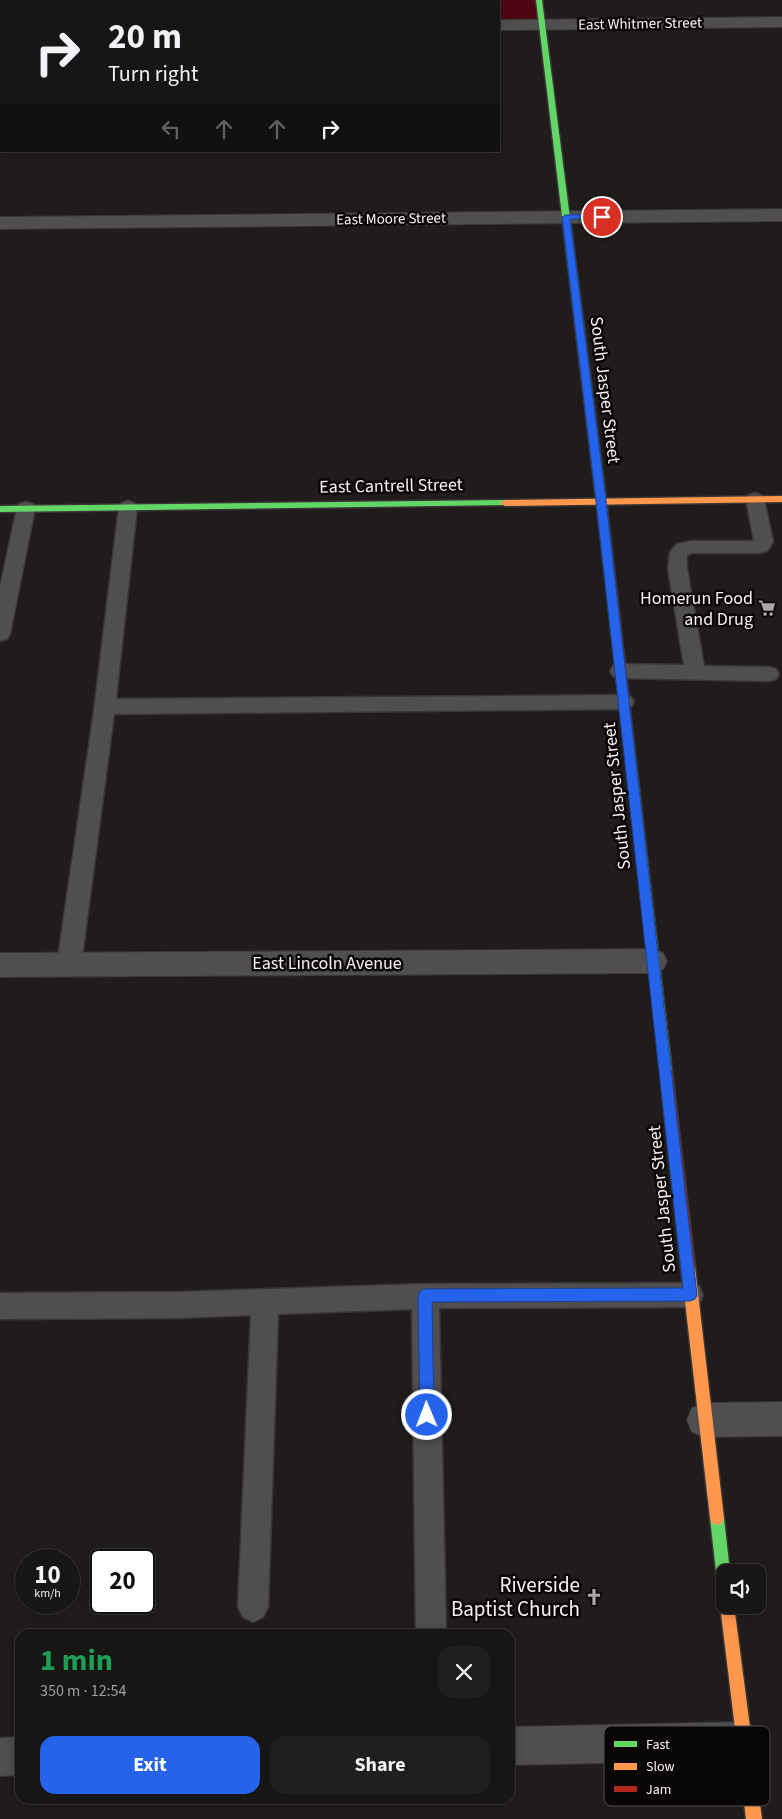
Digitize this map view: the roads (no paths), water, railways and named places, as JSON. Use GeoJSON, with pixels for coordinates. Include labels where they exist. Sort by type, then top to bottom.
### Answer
{"type":"FeatureCollection","features":[{"type":"Feature","properties":{"kind":"street","name":"South Jasper Street"},"geometry":{"type":"LineString","coordinates":[[539,0],[601,501],[722,1564]]}},
{"type":"Feature","properties":{"kind":"street","name":"East Whitmer Street"},"geometry":{"type":"LineString","coordinates":[[500,25],[782,22]]}},
{"type":"Feature","properties":{"kind":"street","name":"East Moore Street"},"geometry":{"type":"LineString","coordinates":[[0,223],[782,214]]}},
{"type":"Feature","properties":{"kind":"street","name":"East Cantrell Street"},"geometry":{"type":"LineString","coordinates":[[0,509],[782,499]]}},
{"type":"Feature","properties":{"kind":"street","name":"East Lincoln Avenue"},"geometry":{"type":"LineString","coordinates":[[0,965],[653,961]]}},
{"type":"Feature","properties":{"kind":"street"},"geometry":{"type":"LineString","coordinates":[[704,1420],[782,1419]]}},
{"type":"Feature","properties":{"kind":"street"},"geometry":{"type":"LineString","coordinates":[[728,1614],[742,1726]]}},
{"type":"Feature","properties":{"kind":"street"},"geometry":{"type":"LineString","coordinates":[[515,1746],[604,1744]]}},
{"type":"Feature","properties":{"kind":"street"},"geometry":{"type":"LineString","coordinates":[[0,1757],[15,1756]]}},
{"type":"Feature","properties":{"kind":"street"},"geometry":{"type":"LineString","coordinates":[[752,1806],[754,1819]]}},
{"type":"Feature","properties":{"kind":"lane"},"geometry":{"type":"LineString","coordinates":[[695,672],[678,572],[679,551],[683,548],[694,546],[760,547],[764,542],[764,534],[755,499]]}},
{"type":"Feature","properties":{"kind":"lane"},"geometry":{"type":"LineString","coordinates":[[69,965],[105,707],[128,507]]}},
{"type":"Feature","properties":{"kind":"lane"},"geometry":{"type":"LineString","coordinates":[[0,634],[26,508]]}},
{"type":"Feature","properties":{"kind":"lane"},"geometry":{"type":"LineString","coordinates":[[620,671],[769,674]]}},
{"type":"Feature","properties":{"kind":"lane"},"geometry":{"type":"LineString","coordinates":[[105,707],[624,702]]}},
{"type":"Feature","properties":{"kind":"lane"},"geometry":{"type":"LineString","coordinates":[[0,1306],[179,1305],[425,1296],[690,1295]]}},
{"type":"Feature","properties":{"kind":"lane"},"geometry":{"type":"LineString","coordinates":[[425,1296],[431,1629]]}},
{"type":"Feature","properties":{"kind":"lane"},"geometry":{"type":"LineString","coordinates":[[253,1607],[265,1302]]}},
{"type":"Feature","properties":{"kind":"place","name":"Homerun Food and Drug"},"geometry":{"type":"Point","coordinates":[767,608]}},
{"type":"Feature","properties":{"kind":"place","name":"Riverside Baptist Church"},"geometry":{"type":"Point","coordinates":[594,1597]}}]}
